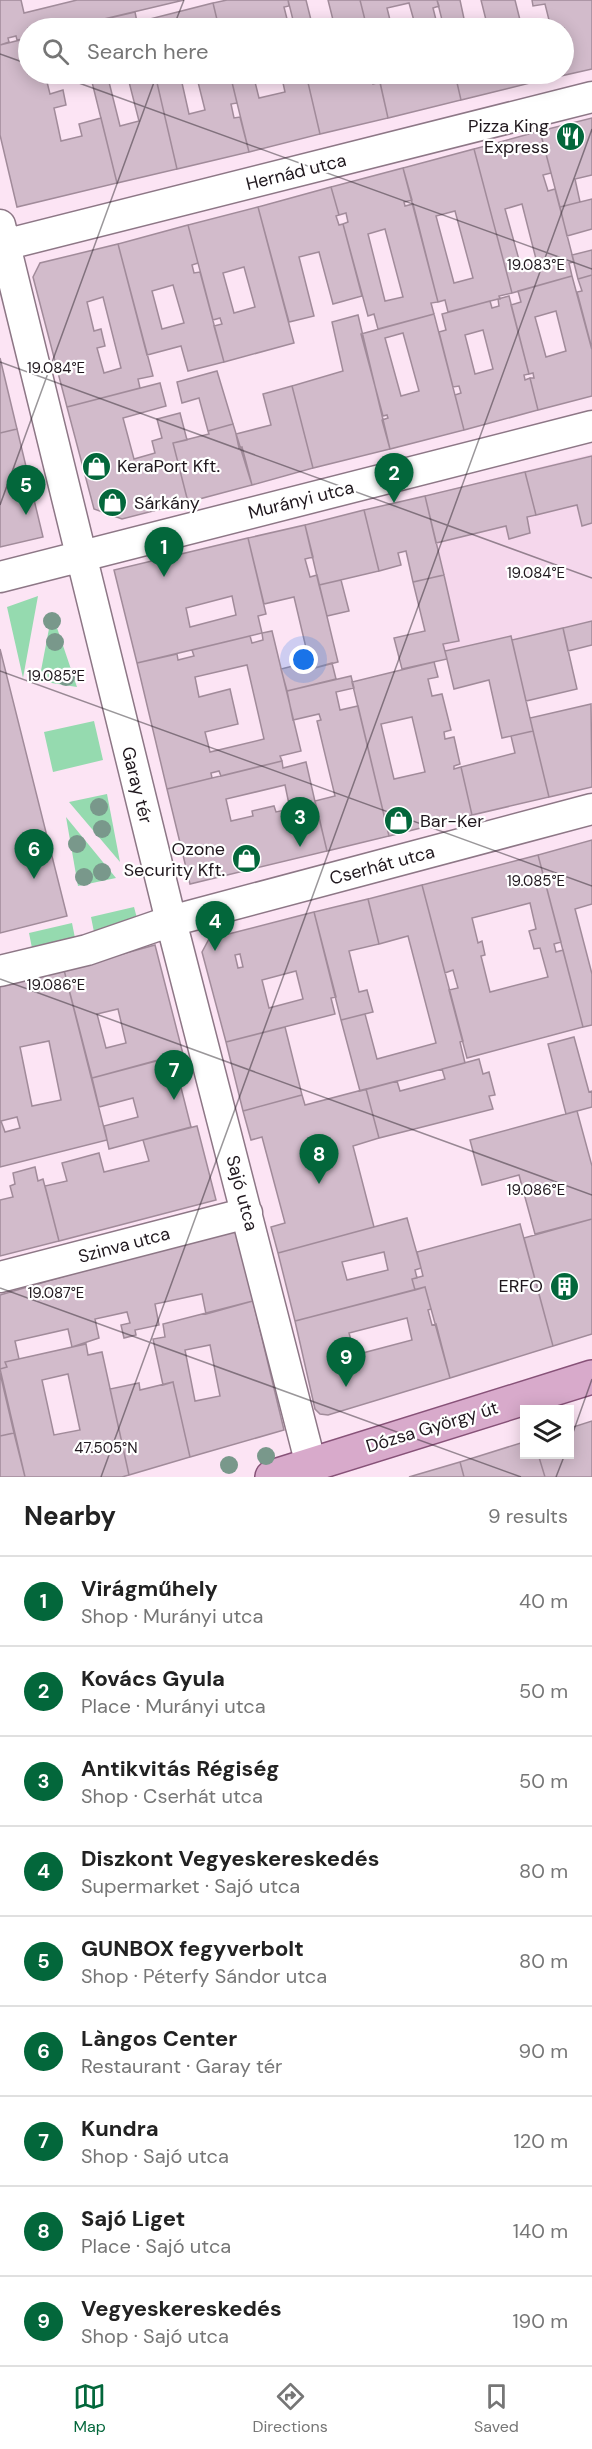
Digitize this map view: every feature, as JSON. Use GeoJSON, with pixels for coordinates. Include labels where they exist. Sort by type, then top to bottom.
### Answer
{"type":"FeatureCollection","features":[{"type":"Feature","properties":{"kind":"main road","name":"Dózsa György út"},"geometry":{"type":"LineString","coordinates":[[272,1477],[592,1377]]}},
{"type":"Feature","properties":{"kind":"street","name":"Hernád utca"},"geometry":{"type":"LineString","coordinates":[[2,238],[592,97]]}},
{"type":"Feature","properties":{"kind":"street","name":"Garay tér"},"geometry":{"type":"LineString","coordinates":[[2,238],[171,921]]}},
{"type":"Feature","properties":{"kind":"street","name":"Murányi utca"},"geometry":{"type":"LineString","coordinates":[[80,556],[592,426]]}},
{"type":"Feature","properties":{"kind":"street"},"geometry":{"type":"LineString","coordinates":[[0,577],[80,556]]}},
{"type":"Feature","properties":{"kind":"street","name":"Cserhát utca"},"geometry":{"type":"LineString","coordinates":[[171,921],[592,809]]}},
{"type":"Feature","properties":{"kind":"street"},"geometry":{"type":"LineString","coordinates":[[0,971],[87,950],[171,921]]}},
{"type":"Feature","properties":{"kind":"street","name":"Sajó utca"},"geometry":{"type":"LineString","coordinates":[[171,921],[311,1465]]}},
{"type":"Feature","properties":{"kind":"street","name":"Szinva utca"},"geometry":{"type":"LineString","coordinates":[[0,1277],[248,1213]]}},
{"type":"Feature","properties":{"kind":"shaded area"},"geometry":{"type":"Polygon","coordinates":[[[592,454],[592,621],[512,640],[510,636],[445,651],[443,644],[459,640],[425,496],[592,454]]]}},
{"type":"Feature","properties":{"kind":"green space"},"geometry":{"type":"Polygon","coordinates":[[[38,596],[23,678],[7,607],[38,596]]]}},
{"type":"Feature","properties":{"kind":"green space"},"geometry":{"type":"Polygon","coordinates":[[[52,613],[77,687],[39,681],[52,613]]]}},
{"type":"Feature","properties":{"kind":"green space"},"geometry":{"type":"Polygon","coordinates":[[[94,721],[103,760],[53,772],[44,732],[94,721]]]}},
{"type":"Feature","properties":{"kind":"green space"},"geometry":{"type":"Polygon","coordinates":[[[107,794],[120,862],[69,802],[107,794]]]}},
{"type":"Feature","properties":{"kind":"green space"},"geometry":{"type":"Polygon","coordinates":[[[66,817],[116,878],[78,886],[66,817]]]}},
{"type":"Feature","properties":{"kind":"green space"},"geometry":{"type":"Polygon","coordinates":[[[134,907],[138,922],[94,932],[91,917],[134,907]]]}},
{"type":"Feature","properties":{"kind":"green space"},"geometry":{"type":"Polygon","coordinates":[[[72,923],[75,938],[32,948],[29,933],[72,923]]]}},
{"type":"Feature","properties":{"kind":"building"},"geometry":{"type":"Polygon","coordinates":[[[0,0],[21,0],[24,13],[77,0],[184,0],[108,18],[18,18],[18,40],[16,36],[8,38],[9,42],[0,45],[0,0]]]}},
{"type":"Feature","properties":{"kind":"building"},"geometry":{"type":"Polygon","coordinates":[[[227,0],[288,0],[289,6],[284,7],[287,18],[217,18],[213,3],[227,0]]]}},
{"type":"Feature","properties":{"kind":"building"},"geometry":{"type":"Polygon","coordinates":[[[288,0],[306,0],[310,18],[292,18],[288,0]]]}},
{"type":"Feature","properties":{"kind":"building"},"geometry":{"type":"Polygon","coordinates":[[[328,0],[360,0],[364,18],[332,18],[328,0]]]}},
{"type":"Feature","properties":{"kind":"building"},"geometry":{"type":"Polygon","coordinates":[[[360,0],[437,0],[439,6],[433,8],[436,18],[413,18],[409,3],[387,8],[390,18],[364,18],[360,0]]]}},
{"type":"Feature","properties":{"kind":"building"},"geometry":{"type":"Polygon","coordinates":[[[437,0],[460,0],[464,18],[442,18],[437,0]]]}},
{"type":"Feature","properties":{"kind":"building"},"geometry":{"type":"Polygon","coordinates":[[[481,0],[515,0],[520,18],[486,18],[481,0]]]}},
{"type":"Feature","properties":{"kind":"building"},"geometry":{"type":"Polygon","coordinates":[[[532,0],[592,0],[592,69],[574,73],[574,18],[548,18],[545,4],[533,6],[532,0]]]}},
{"type":"Feature","properties":{"kind":"building"},"geometry":{"type":"Polygon","coordinates":[[[213,3],[217,18],[154,18],[213,3]]]}},
{"type":"Feature","properties":{"kind":"building"},"geometry":{"type":"Polygon","coordinates":[[[135,12],[136,18],[109,18],[135,12]]]}},
{"type":"Feature","properties":{"kind":"building"},"geometry":{"type":"Polygon","coordinates":[[[18,40],[18,84],[48,84],[50,94],[63,90],[66,105],[54,108],[61,141],[82,136],[79,124],[101,118],[117,183],[17,207],[0,135],[0,45],[18,40]]]}},
{"type":"Feature","properties":{"kind":"building"},"geometry":{"type":"Polygon","coordinates":[[[92,84],[110,84],[120,126],[139,121],[130,84],[157,84],[177,169],[117,183],[92,84]]]}},
{"type":"Feature","properties":{"kind":"building"},"geometry":{"type":"Polygon","coordinates":[[[157,84],[182,84],[189,114],[205,110],[198,84],[232,84],[237,103],[231,104],[234,118],[240,117],[249,152],[177,169],[157,84]]]}},
{"type":"Feature","properties":{"kind":"building"},"geometry":{"type":"Polygon","coordinates":[[[232,84],[256,84],[259,98],[285,92],[283,84],[308,84],[320,134],[249,152],[232,84]]]}},
{"type":"Feature","properties":{"kind":"building"},"geometry":{"type":"Polygon","coordinates":[[[308,84],[380,84],[388,118],[320,134],[308,84]]]}},
{"type":"Feature","properties":{"kind":"building"},"geometry":{"type":"Polygon","coordinates":[[[380,84],[457,84],[461,100],[388,118],[380,84]]]}},
{"type":"Feature","properties":{"kind":"building"},"geometry":{"type":"Polygon","coordinates":[[[457,84],[526,84],[461,100],[457,84]]]}},
{"type":"Feature","properties":{"kind":"building"},"geometry":{"type":"Polygon","coordinates":[[[592,118],[592,175],[575,179],[580,202],[560,207],[540,131],[592,118]]]}},
{"type":"Feature","properties":{"kind":"building"},"geometry":{"type":"Polygon","coordinates":[[[540,131],[551,173],[543,175],[548,191],[555,189],[574,262],[569,263],[572,276],[512,293],[474,149],[540,131]],[[522,204],[505,209],[521,267],[537,263],[522,204]]]}},
{"type":"Feature","properties":{"kind":"building"},"geometry":{"type":"Polygon","coordinates":[[[474,149],[512,293],[499,296],[500,299],[448,312],[445,300],[438,302],[403,168],[474,149]],[[455,211],[436,216],[454,283],[473,278],[455,211]]]}},
{"type":"Feature","properties":{"kind":"building"},"geometry":{"type":"Polygon","coordinates":[[[403,168],[412,200],[404,202],[405,206],[413,204],[438,302],[431,303],[434,314],[378,329],[374,314],[368,316],[343,224],[348,222],[346,213],[339,215],[331,187],[403,168]],[[385,229],[368,234],[385,301],[403,297],[385,229]]]}},
{"type":"Feature","properties":{"kind":"building"},"geometry":{"type":"Polygon","coordinates":[[[331,187],[339,215],[336,216],[339,225],[343,224],[362,296],[333,304],[319,252],[299,257],[314,316],[289,322],[258,207],[331,187]]]}},
{"type":"Feature","properties":{"kind":"building"},"geometry":{"type":"Polygon","coordinates":[[[592,199],[592,229],[567,236],[560,207],[592,199]]]}},
{"type":"Feature","properties":{"kind":"building"},"geometry":{"type":"Polygon","coordinates":[[[258,207],[294,343],[224,362],[214,326],[222,324],[220,318],[213,320],[188,225],[258,207]],[[244,267],[223,273],[234,313],[255,307],[244,267]]]}},
{"type":"Feature","properties":{"kind":"building"},"geometry":{"type":"Polygon","coordinates":[[[188,225],[198,263],[192,265],[194,273],[200,272],[224,362],[188,371],[181,346],[147,355],[118,244],[188,225]],[[173,285],[152,291],[162,329],[184,323],[173,285]]]}},
{"type":"Feature","properties":{"kind":"building"},"geometry":{"type":"Polygon","coordinates":[[[118,244],[153,376],[138,379],[140,388],[67,407],[33,277],[40,263],[118,244]],[[103,297],[87,302],[94,331],[101,329],[105,346],[97,348],[104,373],[121,368],[103,297]]]}},
{"type":"Feature","properties":{"kind":"building"},"geometry":{"type":"Polygon","coordinates":[[[592,250],[592,275],[578,279],[572,255],[592,250]]]}},
{"type":"Feature","properties":{"kind":"building"},"geometry":{"type":"Polygon","coordinates":[[[592,275],[592,349],[577,292],[582,291],[578,279],[592,275]]]}},
{"type":"Feature","properties":{"kind":"building"},"geometry":{"type":"Polygon","coordinates":[[[572,276],[592,350],[592,396],[538,410],[530,378],[534,378],[533,373],[529,374],[511,305],[521,302],[518,291],[572,276]],[[556,311],[535,317],[546,357],[566,351],[556,311]]]}},
{"type":"Feature","properties":{"kind":"building"},"geometry":{"type":"Polygon","coordinates":[[[509,296],[529,374],[524,375],[525,380],[530,378],[538,410],[464,430],[455,395],[461,393],[459,386],[453,387],[439,332],[446,330],[442,314],[490,301],[492,308],[499,306],[498,299],[509,296]],[[483,330],[465,335],[475,374],[493,369],[483,330]]]}},
{"type":"Feature","properties":{"kind":"building"},"geometry":{"type":"Polygon","coordinates":[[[434,314],[464,430],[390,449],[382,420],[388,418],[387,415],[383,416],[361,334],[434,314]],[[403,333],[385,338],[401,396],[419,391],[403,333]]]}},
{"type":"Feature","properties":{"kind":"building"},"geometry":{"type":"Polygon","coordinates":[[[358,315],[390,449],[313,468],[292,386],[343,371],[332,322],[358,315]]]}},
{"type":"Feature","properties":{"kind":"building"},"geometry":{"type":"Polygon","coordinates":[[[0,358],[17,429],[0,433],[0,358]]]}},
{"type":"Feature","properties":{"kind":"building"},"geometry":{"type":"Polygon","coordinates":[[[217,371],[233,424],[208,431],[199,398],[182,403],[177,382],[217,371]]]}},
{"type":"Feature","properties":{"kind":"building"},"geometry":{"type":"Polygon","coordinates":[[[160,383],[166,406],[123,418],[134,459],[155,453],[152,441],[162,438],[157,419],[180,413],[187,440],[173,443],[188,502],[122,519],[94,509],[67,407],[160,383]]]}},
{"type":"Feature","properties":{"kind":"building"},"geometry":{"type":"Polygon","coordinates":[[[292,386],[313,468],[252,485],[242,447],[239,448],[236,434],[271,425],[263,394],[292,386]]]}},
{"type":"Feature","properties":{"kind":"building"},"geometry":{"type":"Polygon","coordinates":[[[233,424],[252,485],[188,502],[173,443],[209,434],[208,431],[233,424]]]}},
{"type":"Feature","properties":{"kind":"building"},"geometry":{"type":"Polygon","coordinates":[[[17,429],[43,537],[0,547],[0,433],[17,429]]]}},
{"type":"Feature","properties":{"kind":"building"},"geometry":{"type":"Polygon","coordinates":[[[592,456],[592,523],[582,526],[577,505],[536,515],[525,472],[592,456]]]}},
{"type":"Feature","properties":{"kind":"building"},"geometry":{"type":"Polygon","coordinates":[[[525,472],[536,515],[527,517],[530,533],[509,539],[506,526],[436,543],[425,496],[525,472]]]}},
{"type":"Feature","properties":{"kind":"building"},"geometry":{"type":"Polygon","coordinates":[[[425,496],[444,575],[413,582],[406,551],[398,553],[401,565],[379,571],[364,510],[425,496]]]}},
{"type":"Feature","properties":{"kind":"building"},"geometry":{"type":"Polygon","coordinates":[[[364,510],[379,571],[319,585],[305,525],[364,510]]]}},
{"type":"Feature","properties":{"kind":"building"},"geometry":{"type":"Polygon","coordinates":[[[305,525],[313,557],[305,559],[310,577],[317,575],[338,662],[311,669],[294,597],[264,604],[248,538],[305,525]]]}},
{"type":"Feature","properties":{"kind":"building"},"geometry":{"type":"Polygon","coordinates":[[[248,538],[266,614],[258,616],[262,633],[137,663],[114,570],[248,538]],[[232,596],[186,608],[190,627],[236,615],[232,596]]]}},
{"type":"Feature","properties":{"kind":"building"},"geometry":{"type":"Polygon","coordinates":[[[444,575],[459,641],[443,644],[447,659],[402,669],[394,638],[425,631],[413,582],[444,575]]]}},
{"type":"Feature","properties":{"kind":"building"},"geometry":{"type":"Polygon","coordinates":[[[341,580],[349,611],[327,616],[319,585],[341,580]]]}},
{"type":"Feature","properties":{"kind":"building"},"geometry":{"type":"Polygon","coordinates":[[[592,621],[592,645],[568,651],[563,628],[592,621]]]}},
{"type":"Feature","properties":{"kind":"building"},"geometry":{"type":"Polygon","coordinates":[[[563,628],[577,689],[526,701],[512,640],[563,628]]]}},
{"type":"Feature","properties":{"kind":"building"},"geometry":{"type":"Polygon","coordinates":[[[272,631],[301,751],[280,756],[282,761],[221,776],[219,771],[211,773],[212,778],[167,789],[137,663],[177,654],[178,660],[194,656],[192,650],[250,636],[252,643],[263,640],[262,633],[272,631]],[[247,665],[195,677],[199,697],[230,689],[238,724],[205,732],[210,752],[264,739],[247,665]]]}},
{"type":"Feature","properties":{"kind":"building"},"geometry":{"type":"Polygon","coordinates":[[[511,636],[533,731],[502,738],[489,680],[454,689],[445,651],[511,636]]]}},
{"type":"Feature","properties":{"kind":"building"},"geometry":{"type":"Polygon","coordinates":[[[0,649],[67,916],[0,933],[0,649]]]}},
{"type":"Feature","properties":{"kind":"building"},"geometry":{"type":"Polygon","coordinates":[[[309,662],[311,669],[332,663],[336,679],[287,691],[281,669],[309,662]]]}},
{"type":"Feature","properties":{"kind":"building"},"geometry":{"type":"Polygon","coordinates":[[[434,662],[438,677],[428,679],[432,696],[442,694],[451,730],[444,732],[445,739],[454,737],[460,764],[454,766],[454,769],[461,767],[472,815],[389,836],[352,682],[434,662]],[[412,717],[381,724],[394,779],[425,772],[412,717]]]}},
{"type":"Feature","properties":{"kind":"building"},"geometry":{"type":"Polygon","coordinates":[[[351,676],[354,688],[336,692],[340,710],[358,706],[389,836],[327,851],[315,801],[335,796],[317,721],[321,720],[319,714],[293,720],[287,691],[351,676]]]}},
{"type":"Feature","properties":{"kind":"building"},"geometry":{"type":"Polygon","coordinates":[[[591,704],[592,787],[549,797],[530,718],[591,704]]]}},
{"type":"Feature","properties":{"kind":"building"},"geometry":{"type":"Polygon","coordinates":[[[533,731],[549,797],[472,815],[461,767],[515,753],[511,736],[533,731]]]}},
{"type":"Feature","properties":{"kind":"building"},"geometry":{"type":"Polygon","coordinates":[[[282,761],[283,768],[306,762],[316,806],[311,807],[313,814],[318,813],[327,851],[190,884],[167,789],[282,761]],[[285,785],[226,799],[231,821],[253,816],[252,811],[274,806],[276,812],[290,809],[285,785]]]}},
{"type":"Feature","properties":{"kind":"building"},"geometry":{"type":"Polygon","coordinates":[[[592,840],[592,904],[575,909],[592,974],[592,1025],[583,1027],[538,855],[592,840]]]}},
{"type":"Feature","properties":{"kind":"building"},"geometry":{"type":"Polygon","coordinates":[[[538,855],[561,942],[554,944],[556,952],[563,950],[583,1027],[467,1058],[449,990],[458,988],[453,970],[445,973],[422,885],[538,855]],[[530,903],[472,918],[478,943],[482,941],[485,955],[481,956],[490,992],[548,977],[540,948],[534,949],[529,931],[536,929],[530,903]]]}},
{"type":"Feature","properties":{"kind":"building"},"geometry":{"type":"Polygon","coordinates":[[[422,885],[463,1041],[460,1042],[465,1063],[360,1091],[341,1020],[365,1014],[377,1059],[436,1043],[408,936],[379,944],[368,899],[422,885]]]}},
{"type":"Feature","properties":{"kind":"building"},"geometry":{"type":"Polygon","coordinates":[[[368,899],[379,944],[349,951],[359,992],[367,990],[373,1012],[341,1020],[314,912],[368,899]]]}},
{"type":"Feature","properties":{"kind":"building"},"geometry":{"type":"Polygon","coordinates":[[[314,912],[336,997],[331,998],[335,1014],[226,1042],[202,952],[209,939],[314,912]],[[240,954],[235,955],[238,968],[243,967],[240,954]],[[296,971],[262,980],[269,1008],[303,999],[296,971]]]}},
{"type":"Feature","properties":{"kind":"building"},"geometry":{"type":"Polygon","coordinates":[[[155,945],[183,1054],[92,1078],[64,970],[155,945]],[[118,1009],[97,1014],[106,1048],[126,1043],[118,1009]]]}},
{"type":"Feature","properties":{"kind":"building"},"geometry":{"type":"Polygon","coordinates":[[[64,970],[107,1140],[0,1167],[0,986],[64,970]],[[49,1041],[20,1047],[32,1106],[61,1100],[49,1041]],[[17,1117],[1,1121],[5,1132],[20,1128],[17,1117]]]}},
{"type":"Feature","properties":{"kind":"building"},"geometry":{"type":"Polygon","coordinates":[[[285,1027],[302,1095],[243,1111],[226,1042],[285,1027]]]}},
{"type":"Feature","properties":{"kind":"building"},"geometry":{"type":"Polygon","coordinates":[[[574,1037],[589,1092],[592,1091],[592,1107],[566,1114],[548,1044],[574,1037]]]}},
{"type":"Feature","properties":{"kind":"building"},"geometry":{"type":"Polygon","coordinates":[[[173,1056],[191,1127],[109,1149],[104,1126],[138,1117],[133,1098],[99,1107],[92,1078],[173,1056]]]}},
{"type":"Feature","properties":{"kind":"building"},"geometry":{"type":"Polygon","coordinates":[[[479,1059],[483,1074],[489,1072],[495,1095],[489,1096],[493,1109],[379,1138],[366,1089],[397,1081],[400,1091],[445,1079],[442,1069],[479,1059]]]}},
{"type":"Feature","properties":{"kind":"building"},"geometry":{"type":"Polygon","coordinates":[[[366,1089],[379,1138],[353,1146],[374,1227],[278,1253],[271,1227],[285,1223],[262,1137],[251,1140],[243,1111],[302,1095],[305,1105],[366,1089]]]}},
{"type":"Feature","properties":{"kind":"building"},"geometry":{"type":"Polygon","coordinates":[[[577,1111],[592,1166],[592,1219],[535,1234],[519,1175],[482,1185],[470,1140],[577,1111]]]}},
{"type":"Feature","properties":{"kind":"building"},"geometry":{"type":"Polygon","coordinates":[[[197,1126],[216,1200],[59,1241],[45,1186],[67,1181],[62,1163],[99,1153],[104,1172],[149,1161],[143,1140],[197,1126]]]}},
{"type":"Feature","properties":{"kind":"building"},"geometry":{"type":"Polygon","coordinates":[[[35,1167],[38,1181],[43,1179],[59,1241],[0,1256],[0,1200],[13,1197],[10,1186],[15,1184],[13,1173],[35,1167]]]}},
{"type":"Feature","properties":{"kind":"building"},"geometry":{"type":"Polygon","coordinates":[[[407,1218],[421,1268],[415,1270],[417,1278],[412,1279],[415,1290],[295,1321],[278,1253],[407,1218]],[[384,1252],[342,1262],[347,1280],[388,1270],[384,1252]]]}},
{"type":"Feature","properties":{"kind":"building","name":"ERFO"},"geometry":{"type":"Polygon","coordinates":[[[592,1219],[592,1334],[553,1346],[524,1238],[592,1219]]]}},
{"type":"Feature","properties":{"kind":"building"},"geometry":{"type":"Polygon","coordinates":[[[520,1224],[553,1346],[450,1378],[425,1287],[415,1290],[412,1279],[423,1276],[417,1252],[520,1224]]]}},
{"type":"Feature","properties":{"kind":"building"},"geometry":{"type":"Polygon","coordinates":[[[236,1226],[253,1301],[206,1314],[202,1294],[155,1304],[159,1325],[135,1330],[136,1335],[124,1338],[121,1325],[130,1323],[127,1312],[95,1319],[99,1338],[72,1347],[68,1329],[15,1341],[19,1359],[5,1362],[7,1367],[0,1369],[0,1295],[236,1226]]]}},
{"type":"Feature","properties":{"kind":"building"},"geometry":{"type":"Polygon","coordinates":[[[425,1287],[431,1309],[428,1310],[432,1325],[436,1324],[450,1378],[328,1415],[320,1414],[315,1409],[295,1321],[425,1287]],[[407,1318],[349,1333],[355,1355],[412,1340],[407,1318]]]}},
{"type":"Feature","properties":{"kind":"building"},"geometry":{"type":"Polygon","coordinates":[[[253,1301],[284,1430],[190,1457],[173,1382],[163,1385],[153,1339],[165,1337],[163,1324],[253,1301]],[[210,1345],[185,1350],[195,1401],[220,1396],[210,1345]]]}},
{"type":"Feature","properties":{"kind":"building"},"geometry":{"type":"Polygon","coordinates":[[[86,1344],[88,1355],[102,1352],[129,1475],[122,1477],[25,1477],[0,1369],[7,1367],[5,1362],[86,1344]],[[68,1374],[42,1380],[54,1435],[80,1430],[68,1374]]]}},
{"type":"Feature","properties":{"kind":"building"},"geometry":{"type":"Polygon","coordinates":[[[0,1373],[14,1433],[0,1436],[0,1373]]]}},
{"type":"Feature","properties":{"kind":"building"},"geometry":{"type":"Polygon","coordinates":[[[173,1382],[190,1457],[129,1475],[110,1389],[139,1383],[140,1390],[173,1382]]]}},
{"type":"Feature","properties":{"kind":"building"},"geometry":{"type":"Polygon","coordinates":[[[592,1421],[592,1477],[545,1477],[540,1459],[574,1459],[574,1427],[592,1421]]]}},
{"type":"Feature","properties":{"kind":"building"},"geometry":{"type":"Polygon","coordinates":[[[14,1433],[25,1477],[0,1477],[0,1436],[14,1433]]]}},
{"type":"Feature","properties":{"kind":"building"},"geometry":{"type":"Polygon","coordinates":[[[520,1443],[520,1459],[540,1459],[545,1477],[464,1477],[460,1462],[520,1443]]]}},
{"type":"Feature","properties":{"kind":"building"},"geometry":{"type":"Polygon","coordinates":[[[460,1462],[464,1477],[409,1477],[419,1474],[460,1462]]]}},
{"type":"Feature","properties":{"kind":"place","name":"Pizza King Express"},"geometry":{"type":"Point","coordinates":[570,136]}},
{"type":"Feature","properties":{"kind":"place","name":"KeraPort Kft."},"geometry":{"type":"Point","coordinates":[96,466]}},
{"type":"Feature","properties":{"kind":"place","name":"Sárkány"},"geometry":{"type":"Point","coordinates":[113,503]}},
{"type":"Feature","properties":{"kind":"place","name":"Kovács Gyula"},"geometry":{"type":"Point","coordinates":[394,503]}},
{"type":"Feature","properties":{"kind":"place","name":"GUNBOX fegyverbolt"},"geometry":{"type":"Point","coordinates":[26,515]}},
{"type":"Feature","properties":{"kind":"place","name":"Virágműhely"},"geometry":{"type":"Point","coordinates":[164,577]}},
{"type":"Feature","properties":{"kind":"place","name":"Bar-Ker"},"geometry":{"type":"Point","coordinates":[399,821]}},
{"type":"Feature","properties":{"kind":"place","name":"Antikvitás Régiség"},"geometry":{"type":"Point","coordinates":[300,847]}},
{"type":"Feature","properties":{"kind":"place","name":"Ozone Security Kft."},"geometry":{"type":"Point","coordinates":[246,859]}},
{"type":"Feature","properties":{"kind":"place","name":"Làngos Center"},"geometry":{"type":"Point","coordinates":[34,879]}},
{"type":"Feature","properties":{"kind":"place","name":"Diszkont Vegyeskereskedés"},"geometry":{"type":"Point","coordinates":[215,951]}},
{"type":"Feature","properties":{"kind":"place","name":"Kundra"},"geometry":{"type":"Point","coordinates":[174,1100]}},
{"type":"Feature","properties":{"kind":"place","name":"Sajó Liget"},"geometry":{"type":"Point","coordinates":[319,1184]}},
{"type":"Feature","properties":{"kind":"place","name":"ERFO"},"geometry":{"type":"Point","coordinates":[564,1286]}},
{"type":"Feature","properties":{"kind":"place","name":"Vegyeskereskedés"},"geometry":{"type":"Point","coordinates":[346,1387]}}]}
